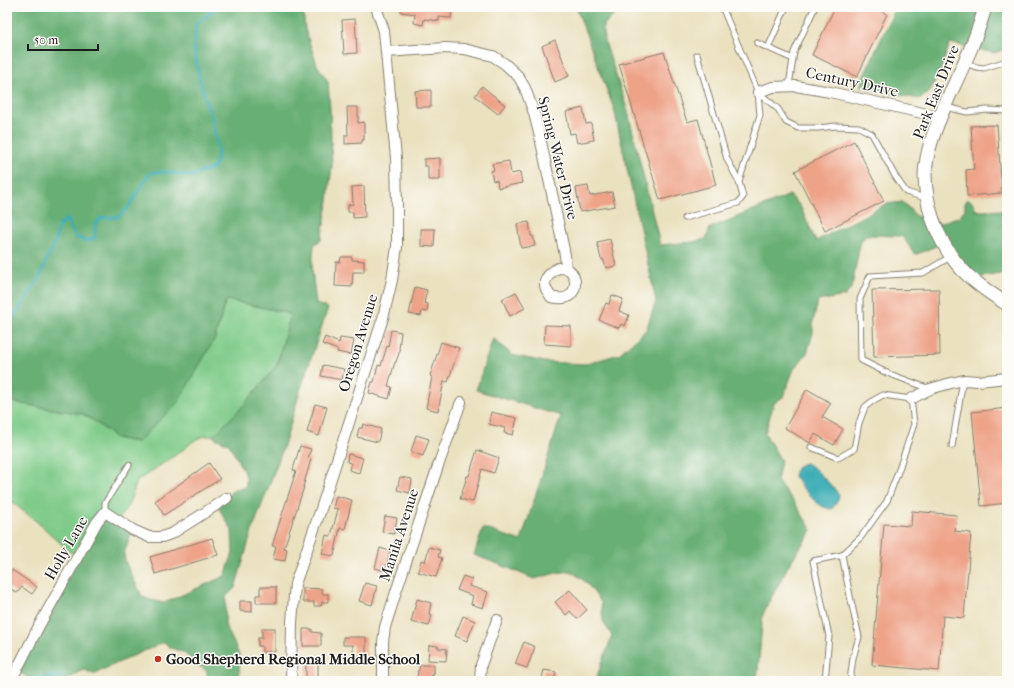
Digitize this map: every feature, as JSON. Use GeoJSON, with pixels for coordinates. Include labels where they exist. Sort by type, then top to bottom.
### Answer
{"type":"FeatureCollection","features":[{"type":"Feature","properties":{"kind":"street","name":"Oregon Avenue"},"geometry":{"type":"LineString","coordinates":[[291,681],[292,622],[295,584],[321,510],[383,318],[392,280],[396,247],[396,158],[384,31],[376,7]]}},
{"type":"Feature","properties":{"kind":"street","name":"Park East Drive"},"geometry":{"type":"LineString","coordinates":[[985,7],[965,63],[932,140],[925,176],[927,199],[935,226],[942,242],[962,270],[976,283],[1007,304]]}},
{"type":"Feature","properties":{"kind":"street","name":"Spring Water Drive"},"geometry":{"type":"LineString","coordinates":[[386,52],[445,48],[464,49],[493,56],[505,64],[518,76],[525,88],[534,113],[565,256],[566,268]]}},
{"type":"Feature","properties":{"kind":"street","name":"Century Drive"},"geometry":{"type":"LineString","coordinates":[[758,92],[773,87],[796,86],[943,112]]}},
{"type":"Feature","properties":{"kind":"street"},"geometry":{"type":"LineString","coordinates":[[911,399],[930,389],[963,380],[978,381],[1007,378]]}},
{"type":"Feature","properties":{"kind":"street","name":"Manila Avenue"},"geometry":{"type":"LineString","coordinates":[[382,681],[383,642],[385,628],[438,466],[461,402]]}},
{"type":"Feature","properties":{"kind":"street","name":"Holly Lane"},"geometry":{"type":"LineString","coordinates":[[12,681],[40,624],[93,528],[105,512],[133,530],[149,537],[162,537],[173,533],[227,498]]}},
{"type":"Feature","properties":{"kind":"street"},"geometry":{"type":"LineString","coordinates":[[480,681],[481,665],[497,620]]}},
{"type":"Feature","properties":{"kind":"lane"},"geometry":{"type":"LineString","coordinates":[[722,7],[758,92],[760,115],[739,182]]}},
{"type":"Feature","properties":{"kind":"lane"},"geometry":{"type":"LineString","coordinates":[[768,48],[786,7]]}},
{"type":"Feature","properties":{"kind":"lane"},"geometry":{"type":"LineString","coordinates":[[789,86],[794,52],[815,7]]}},
{"type":"Feature","properties":{"kind":"lane"},"geometry":{"type":"LineString","coordinates":[[757,43],[793,59]]}},
{"type":"Feature","properties":{"kind":"lane"},"geometry":{"type":"LineString","coordinates":[[685,218],[738,203],[743,197],[739,182],[728,159],[697,55]]}},
{"type":"Feature","properties":{"kind":"lane"},"geometry":{"type":"LineString","coordinates":[[965,63],[984,68],[1007,61]]}},
{"type":"Feature","properties":{"kind":"lane"},"geometry":{"type":"LineString","coordinates":[[758,92],[778,109],[786,122],[798,128],[836,126],[859,127],[872,134],[895,176],[906,192],[927,199]]}},
{"type":"Feature","properties":{"kind":"lane"},"geometry":{"type":"LineString","coordinates":[[943,112],[988,110],[1007,111]]}},
{"type":"Feature","properties":{"kind":"lane"},"geometry":{"type":"LineString","coordinates":[[930,389],[887,373],[861,360],[860,299],[870,276],[923,273],[951,256]]}},
{"type":"Feature","properties":{"kind":"lane"},"geometry":{"type":"LineString","coordinates":[[952,446],[963,380]]}},
{"type":"Feature","properties":{"kind":"lane"},"geometry":{"type":"LineString","coordinates":[[811,446],[838,458],[854,449],[859,423],[865,407],[883,395],[911,399],[914,424],[887,501],[861,537],[842,555],[813,561],[829,636],[825,681]]}},
{"type":"Feature","properties":{"kind":"lane"},"geometry":{"type":"LineString","coordinates":[[105,512],[105,503],[129,465]]}},
{"type":"Feature","properties":{"kind":"lane"},"geometry":{"type":"LineString","coordinates":[[842,555],[859,637],[853,658],[850,681]]}},
{"type":"Feature","properties":{"kind":"green space"},"geometry":{"type":"Polygon","coordinates":[[[7,7],[303,7],[305,29],[317,65],[328,81],[332,165],[327,209],[321,240],[314,245],[312,270],[316,304],[328,308],[300,391],[285,443],[252,531],[235,588],[226,597],[225,625],[239,655],[240,681],[207,681],[207,671],[183,652],[171,648],[164,642],[93,674],[85,670],[79,672],[66,681],[33,681],[16,670],[105,514],[132,533],[124,553],[125,561],[142,596],[147,599],[164,603],[225,576],[233,553],[232,530],[218,507],[234,489],[245,488],[246,476],[229,444],[213,436],[243,406],[277,365],[290,317],[288,313],[228,300],[225,302],[215,338],[178,402],[139,441],[136,442],[116,438],[83,414],[7,401],[7,7]]]}},
{"type":"Feature","properties":{"kind":"green space"},"geometry":{"type":"Polygon","coordinates":[[[576,7],[624,7],[603,25],[605,42],[628,112],[660,245],[693,242],[706,239],[710,228],[790,195],[800,206],[816,241],[886,204],[903,202],[917,217],[930,215],[939,224],[959,217],[965,209],[965,202],[969,199],[973,203],[976,210],[1007,210],[1007,273],[969,279],[941,244],[917,254],[914,253],[902,236],[866,235],[860,244],[852,287],[845,296],[818,301],[813,322],[813,333],[807,353],[794,369],[783,397],[774,403],[765,433],[781,461],[777,481],[792,499],[812,530],[788,566],[763,614],[757,681],[595,681],[612,636],[603,621],[601,602],[587,583],[571,571],[556,573],[534,579],[474,555],[483,528],[521,541],[561,416],[476,390],[493,338],[512,355],[545,362],[586,364],[619,354],[646,330],[656,301],[614,109],[576,7]]]}},
{"type":"Feature","properties":{"kind":"green space"},"geometry":{"type":"Polygon","coordinates":[[[896,7],[1007,7],[1007,48],[994,53],[950,43],[941,69],[929,93],[919,99],[862,87],[863,78],[896,7]]]}},
{"type":"Feature","properties":{"kind":"green space"},"geometry":{"type":"Polygon","coordinates":[[[228,300],[288,313],[290,317],[277,365],[243,406],[213,436],[204,436],[192,442],[183,450],[137,481],[129,504],[119,519],[75,556],[36,521],[7,498],[7,401],[83,414],[116,438],[136,442],[139,441],[178,401],[215,338],[225,302],[228,300]]]}},
{"type":"Feature","properties":{"kind":"water"},"geometry":{"type":"Polygon","coordinates":[[[806,463],[814,468],[834,488],[839,496],[832,509],[826,508],[815,501],[794,476],[798,467],[801,464],[806,463]]]}},
{"type":"Feature","properties":{"kind":"building"},"geometry":{"type":"Polygon","coordinates":[[[401,7],[452,8],[451,18],[439,17],[439,21],[424,19],[423,25],[414,23],[415,14],[401,12],[401,7]]]}},
{"type":"Feature","properties":{"kind":"building"},"geometry":{"type":"Polygon","coordinates":[[[835,7],[872,7],[887,14],[857,77],[812,55],[835,7]]]}},
{"type":"Feature","properties":{"kind":"building"},"geometry":{"type":"Polygon","coordinates":[[[355,19],[357,53],[344,54],[342,20],[355,19]]]}},
{"type":"Feature","properties":{"kind":"building"},"geometry":{"type":"Polygon","coordinates":[[[555,40],[569,76],[555,82],[542,46],[555,40]]]}},
{"type":"Feature","properties":{"kind":"building"},"geometry":{"type":"Polygon","coordinates":[[[664,52],[687,122],[698,119],[716,185],[660,200],[619,64],[664,52]]]}},
{"type":"Feature","properties":{"kind":"building"},"geometry":{"type":"Polygon","coordinates":[[[482,86],[505,105],[498,114],[475,96],[482,86]]]}},
{"type":"Feature","properties":{"kind":"building"},"geometry":{"type":"Polygon","coordinates":[[[431,90],[431,107],[416,107],[415,91],[431,90]]]}},
{"type":"Feature","properties":{"kind":"building"},"geometry":{"type":"Polygon","coordinates":[[[347,107],[358,107],[358,123],[364,122],[364,140],[362,140],[362,143],[345,144],[345,135],[348,135],[347,107]]]}},
{"type":"Feature","properties":{"kind":"building"},"geometry":{"type":"Polygon","coordinates":[[[583,108],[586,124],[591,123],[594,140],[577,143],[575,133],[570,134],[566,112],[583,108]]]}},
{"type":"Feature","properties":{"kind":"building"},"geometry":{"type":"Polygon","coordinates":[[[997,125],[1002,193],[967,196],[966,170],[974,169],[971,126],[997,125]]]}},
{"type":"Feature","properties":{"kind":"building"},"geometry":{"type":"Polygon","coordinates":[[[854,141],[884,201],[825,231],[795,171],[854,141]]]}},
{"type":"Feature","properties":{"kind":"building"},"geometry":{"type":"Polygon","coordinates":[[[440,158],[440,180],[428,180],[428,166],[424,166],[424,159],[440,158]]]}},
{"type":"Feature","properties":{"kind":"building"},"geometry":{"type":"Polygon","coordinates":[[[509,161],[511,174],[520,172],[522,183],[498,188],[497,180],[493,181],[491,171],[494,170],[492,164],[509,161]]]}},
{"type":"Feature","properties":{"kind":"building"},"geometry":{"type":"Polygon","coordinates":[[[364,186],[365,217],[353,218],[353,212],[348,212],[348,205],[353,204],[352,187],[364,186]]]}},
{"type":"Feature","properties":{"kind":"building"},"geometry":{"type":"Polygon","coordinates":[[[588,186],[590,196],[612,192],[615,206],[580,212],[576,188],[588,186]]]}},
{"type":"Feature","properties":{"kind":"building"},"geometry":{"type":"Polygon","coordinates":[[[529,222],[531,236],[533,236],[535,246],[521,248],[517,224],[529,222]]]}},
{"type":"Feature","properties":{"kind":"building"},"geometry":{"type":"Polygon","coordinates":[[[421,229],[435,229],[434,247],[421,246],[421,229]]]}},
{"type":"Feature","properties":{"kind":"building"},"geometry":{"type":"Polygon","coordinates":[[[610,239],[616,266],[606,268],[603,259],[601,259],[597,242],[610,239]]]}},
{"type":"Feature","properties":{"kind":"building"},"geometry":{"type":"Polygon","coordinates":[[[341,257],[352,257],[352,260],[364,261],[364,272],[353,272],[352,287],[335,286],[336,262],[340,262],[341,257]]]}},
{"type":"Feature","properties":{"kind":"building"},"geometry":{"type":"Polygon","coordinates":[[[415,287],[427,290],[424,303],[428,304],[427,312],[422,311],[421,316],[409,314],[415,287]]]}},
{"type":"Feature","properties":{"kind":"building"},"geometry":{"type":"Polygon","coordinates":[[[939,289],[940,355],[874,357],[872,290],[939,289]]]}},
{"type":"Feature","properties":{"kind":"building"},"geometry":{"type":"Polygon","coordinates":[[[516,292],[525,308],[510,316],[502,299],[516,292]]]}},
{"type":"Feature","properties":{"kind":"building"},"geometry":{"type":"Polygon","coordinates":[[[612,295],[623,299],[619,311],[629,315],[625,326],[621,324],[619,328],[599,320],[606,303],[609,304],[612,295]]]}},
{"type":"Feature","properties":{"kind":"building"},"geometry":{"type":"Polygon","coordinates":[[[545,325],[571,326],[571,346],[544,344],[545,325]]]}},
{"type":"Feature","properties":{"kind":"building"},"geometry":{"type":"Polygon","coordinates":[[[391,330],[401,332],[400,350],[388,386],[392,387],[389,399],[369,393],[372,382],[374,382],[378,365],[381,366],[387,346],[388,347],[391,330]]]}},
{"type":"Feature","properties":{"kind":"building"},"geometry":{"type":"Polygon","coordinates":[[[325,337],[339,343],[340,338],[354,340],[351,355],[337,352],[338,350],[322,344],[325,337]]]}},
{"type":"Feature","properties":{"kind":"building"},"geometry":{"type":"Polygon","coordinates":[[[441,342],[459,348],[448,382],[444,381],[438,411],[426,408],[432,377],[430,376],[441,342]]]}},
{"type":"Feature","properties":{"kind":"building"},"geometry":{"type":"Polygon","coordinates":[[[323,365],[344,369],[342,380],[321,376],[323,365]]]}},
{"type":"Feature","properties":{"kind":"building"},"geometry":{"type":"Polygon","coordinates":[[[807,389],[831,403],[822,417],[843,429],[834,445],[815,434],[810,443],[785,428],[807,389]]]}},
{"type":"Feature","properties":{"kind":"building"},"geometry":{"type":"Polygon","coordinates":[[[315,404],[327,407],[319,436],[307,432],[315,404]]]}},
{"type":"Feature","properties":{"kind":"building"},"geometry":{"type":"Polygon","coordinates":[[[1007,408],[1007,503],[981,506],[972,412],[1007,408]]]}},
{"type":"Feature","properties":{"kind":"building"},"geometry":{"type":"Polygon","coordinates":[[[491,412],[517,418],[513,435],[504,433],[505,428],[489,424],[491,412]]]}},
{"type":"Feature","properties":{"kind":"building"},"geometry":{"type":"Polygon","coordinates":[[[363,424],[381,429],[378,442],[357,437],[359,428],[362,428],[363,424]]]}},
{"type":"Feature","properties":{"kind":"building"},"geometry":{"type":"Polygon","coordinates":[[[416,435],[429,439],[423,456],[411,452],[416,435]]]}},
{"type":"Feature","properties":{"kind":"building"},"geometry":{"type":"Polygon","coordinates":[[[300,446],[311,449],[308,458],[311,459],[304,487],[284,548],[287,549],[285,561],[273,559],[276,546],[272,546],[296,471],[293,470],[300,446]]]}},
{"type":"Feature","properties":{"kind":"building"},"geometry":{"type":"Polygon","coordinates":[[[477,450],[499,458],[494,473],[482,469],[473,502],[460,499],[477,450]]]}},
{"type":"Feature","properties":{"kind":"building"},"geometry":{"type":"Polygon","coordinates":[[[348,454],[363,458],[359,473],[349,470],[351,463],[347,462],[348,454]]]}},
{"type":"Feature","properties":{"kind":"building"},"geometry":{"type":"Polygon","coordinates":[[[209,463],[220,479],[164,515],[155,501],[209,463]]]}},
{"type":"Feature","properties":{"kind":"building"},"geometry":{"type":"Polygon","coordinates":[[[400,477],[412,479],[410,493],[397,490],[400,477]]]}},
{"type":"Feature","properties":{"kind":"building"},"geometry":{"type":"Polygon","coordinates":[[[336,496],[352,500],[345,529],[340,528],[334,556],[322,554],[326,535],[331,536],[338,509],[333,508],[336,496]]]}},
{"type":"Feature","properties":{"kind":"building"},"geometry":{"type":"Polygon","coordinates":[[[912,511],[957,515],[955,531],[971,533],[964,618],[943,616],[939,671],[872,665],[884,524],[911,526],[912,511]]]}},
{"type":"Feature","properties":{"kind":"building"},"geometry":{"type":"Polygon","coordinates":[[[385,516],[397,518],[394,534],[382,532],[385,516]]]}},
{"type":"Feature","properties":{"kind":"building"},"geometry":{"type":"Polygon","coordinates":[[[212,538],[218,555],[155,574],[150,557],[212,538]]]}},
{"type":"Feature","properties":{"kind":"building"},"geometry":{"type":"Polygon","coordinates":[[[429,547],[440,550],[438,557],[442,558],[436,577],[418,572],[421,560],[425,562],[429,547]]]}},
{"type":"Feature","properties":{"kind":"building"},"geometry":{"type":"Polygon","coordinates":[[[380,548],[390,551],[385,571],[375,568],[380,548]]]}},
{"type":"Feature","properties":{"kind":"building"},"geometry":{"type":"Polygon","coordinates":[[[12,570],[37,587],[32,594],[22,587],[17,593],[7,586],[7,577],[12,570]]]}},
{"type":"Feature","properties":{"kind":"building"},"geometry":{"type":"Polygon","coordinates":[[[463,576],[472,579],[469,586],[488,592],[483,608],[471,604],[473,596],[457,590],[463,576]]]}},
{"type":"Feature","properties":{"kind":"building"},"geometry":{"type":"Polygon","coordinates":[[[365,583],[377,586],[372,605],[359,601],[365,583]]]}},
{"type":"Feature","properties":{"kind":"building"},"geometry":{"type":"Polygon","coordinates":[[[260,587],[276,587],[276,603],[256,603],[256,595],[260,595],[260,587]]]}},
{"type":"Feature","properties":{"kind":"building"},"geometry":{"type":"Polygon","coordinates":[[[303,588],[322,589],[322,594],[328,594],[328,602],[322,602],[321,606],[314,606],[314,602],[303,602],[303,588]]]}},
{"type":"Feature","properties":{"kind":"building"},"geometry":{"type":"Polygon","coordinates":[[[570,590],[587,610],[577,619],[570,611],[566,615],[555,602],[570,590]]]}},
{"type":"Feature","properties":{"kind":"building"},"geometry":{"type":"Polygon","coordinates":[[[417,599],[431,603],[429,614],[432,615],[429,626],[411,622],[417,599]]]}},
{"type":"Feature","properties":{"kind":"building"},"geometry":{"type":"Polygon","coordinates":[[[240,601],[252,601],[252,612],[240,611],[240,601]]]}},
{"type":"Feature","properties":{"kind":"building"},"geometry":{"type":"Polygon","coordinates":[[[463,616],[475,621],[467,641],[455,636],[463,616]]]}},
{"type":"Feature","properties":{"kind":"building"},"geometry":{"type":"Polygon","coordinates":[[[262,628],[275,628],[275,652],[262,652],[262,646],[258,646],[258,638],[262,638],[262,628]]]}},
{"type":"Feature","properties":{"kind":"building"},"geometry":{"type":"Polygon","coordinates":[[[303,629],[312,629],[312,632],[321,633],[321,646],[303,646],[303,629]]]}},
{"type":"Feature","properties":{"kind":"building"},"geometry":{"type":"Polygon","coordinates":[[[343,637],[366,637],[366,657],[353,657],[353,645],[343,645],[343,637]]]}},
{"type":"Feature","properties":{"kind":"building"},"geometry":{"type":"Polygon","coordinates":[[[524,642],[535,647],[527,668],[515,664],[524,642]]]}},
{"type":"Feature","properties":{"kind":"building"},"geometry":{"type":"Polygon","coordinates":[[[429,645],[447,649],[446,661],[428,660],[429,645]]]}},
{"type":"Feature","properties":{"kind":"building"},"geometry":{"type":"Polygon","coordinates":[[[306,661],[318,661],[318,681],[306,681],[306,661]]]}},
{"type":"Feature","properties":{"kind":"building"},"geometry":{"type":"Polygon","coordinates":[[[420,665],[434,665],[434,675],[432,675],[431,680],[417,679],[420,665]]]}},
{"type":"Feature","properties":{"kind":"building"},"geometry":{"type":"Polygon","coordinates":[[[544,670],[556,672],[554,681],[542,678],[544,670]]]}},
{"type":"Feature","properties":{"kind":"waterway"},"geometry":{"type":"LineString","coordinates":[[7,327],[39,279],[55,242],[59,226],[67,219],[75,237],[85,241],[95,238],[95,225],[101,218],[118,217],[128,208],[150,173],[167,172],[190,176],[214,168],[218,153],[212,119],[201,85],[194,49],[196,24],[215,9],[214,7]]}},
{"type":"Feature","properties":{"kind":"waterway"},"geometry":{"type":"LineString","coordinates":[[21,680],[61,676]]}},
{"type":"Feature","properties":{"kind":"place","name":"Good Shepherd Regional Middle School"},"geometry":{"type":"Point","coordinates":[158,659]}}]}
